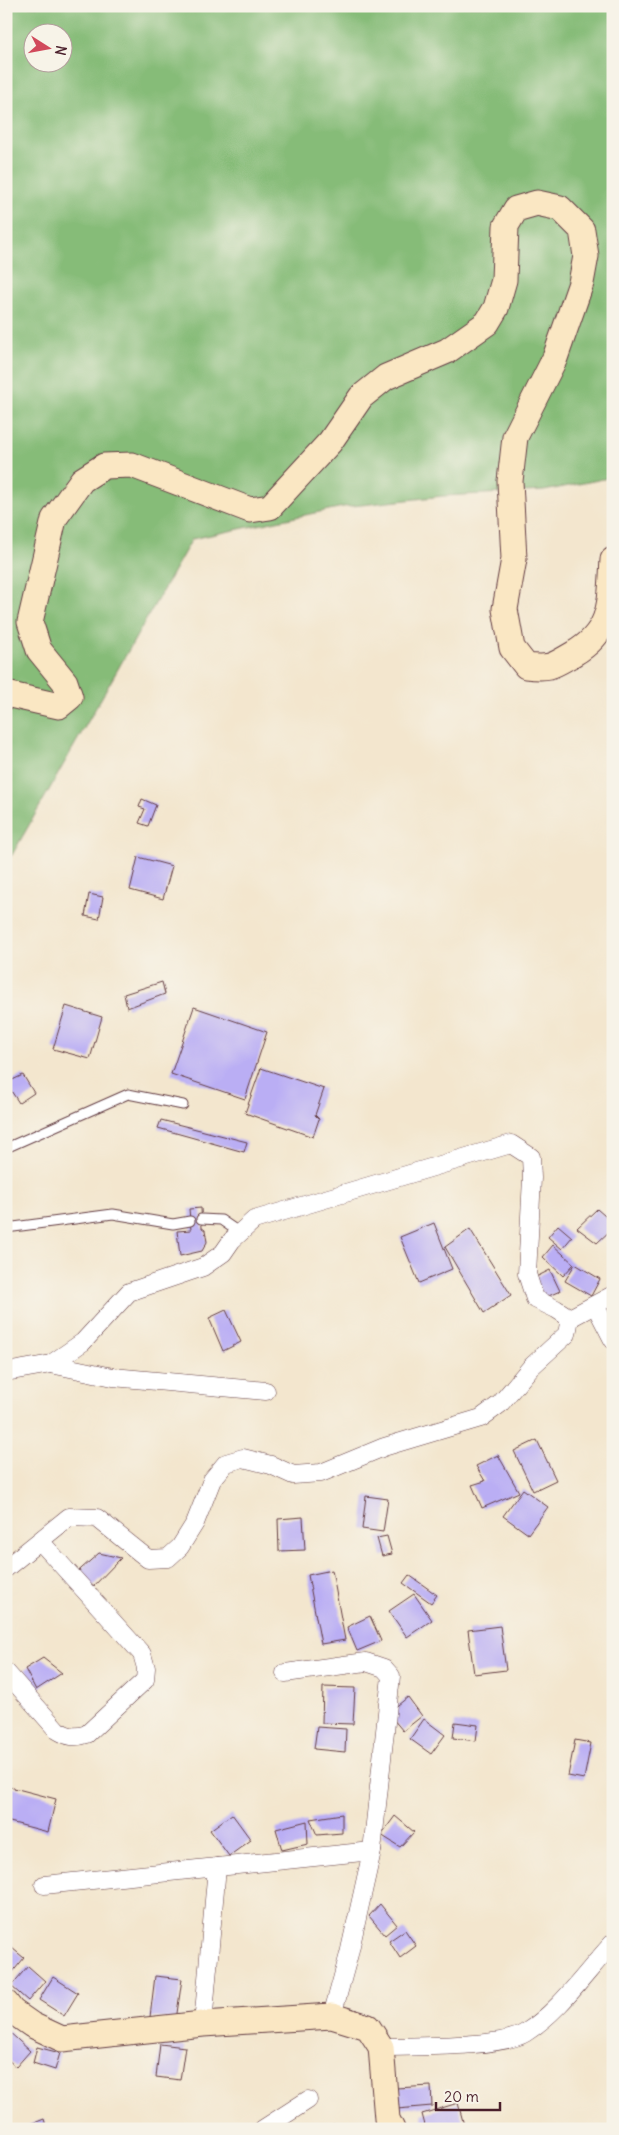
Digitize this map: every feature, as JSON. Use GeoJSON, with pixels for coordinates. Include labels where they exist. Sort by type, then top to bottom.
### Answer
{"type":"FeatureCollection","features":[{"type":"Feature","properties":{"kind":"street"},"geometry":{"type":"LineString","coordinates":[[6,694],[59,706],[70,697],[65,682],[39,650],[30,622],[54,519],[82,480],[104,466],[132,465],[250,510],[270,507],[330,442],[361,397],[386,377],[447,350],[486,323],[496,308],[504,280],[506,226],[516,209],[537,203],[560,208],[582,230],[586,256],[581,283],[555,358],[515,437],[510,481],[514,559],[505,609],[512,648],[526,666],[548,668],[588,646],[603,628],[610,599],[613,560]]}},
{"type":"Feature","properties":{"kind":"street"},"geometry":{"type":"LineString","coordinates":[[51,1364],[84,1342],[129,1292],[203,1267],[223,1253],[254,1220],[510,1144],[531,1157],[532,1178],[527,1274],[535,1299],[556,1308],[570,1318]]}},
{"type":"Feature","properties":{"kind":"street"},"geometry":{"type":"LineString","coordinates":[[570,1318],[613,1295]]}},
{"type":"Feature","properties":{"kind":"street"},"geometry":{"type":"LineString","coordinates":[[595,1305],[613,1340]]}},
{"type":"Feature","properties":{"kind":"street"},"geometry":{"type":"LineString","coordinates":[[6,1568],[70,1517],[97,1518],[148,1559],[168,1558],[180,1546],[195,1523],[212,1480],[226,1463],[243,1458],[271,1465],[293,1475],[321,1474],[384,1447],[481,1418],[500,1404],[531,1367],[567,1334],[570,1318]]}},
{"type":"Feature","properties":{"kind":"street"},"geometry":{"type":"LineString","coordinates":[[6,1372],[51,1364],[113,1377],[266,1391]]}},
{"type":"Feature","properties":{"kind":"street"},"geometry":{"type":"LineString","coordinates":[[6,1672],[56,1730],[67,1736],[77,1738],[87,1734],[144,1680],[146,1668],[142,1654],[40,1541]]}},
{"type":"Feature","properties":{"kind":"street"},"geometry":{"type":"LineString","coordinates":[[285,1673],[366,1662],[384,1668],[391,1676],[372,1851],[349,1954],[332,2016]]}},
{"type":"Feature","properties":{"kind":"street"},"geometry":{"type":"LineString","coordinates":[[44,1885],[372,1851]]}},
{"type":"Feature","properties":{"kind":"street"},"geometry":{"type":"LineString","coordinates":[[203,2024],[217,1867]]}},
{"type":"Feature","properties":{"kind":"street"},"geometry":{"type":"LineString","coordinates":[[381,2047],[500,2042],[524,2034],[558,2006],[613,1943]]}},
{"type":"Feature","properties":{"kind":"street"},"geometry":{"type":"LineString","coordinates":[[6,2003],[32,2025],[62,2039],[203,2024],[332,2016],[368,2027],[381,2047],[387,2119],[392,2129]]}},
{"type":"Feature","properties":{"kind":"street"},"geometry":{"type":"LineString","coordinates":[[263,2129],[308,2100]]}},
{"type":"Feature","properties":{"kind":"lane"},"geometry":{"type":"LineString","coordinates":[[6,1148],[128,1094],[183,1105]]}},
{"type":"Feature","properties":{"kind":"lane"},"geometry":{"type":"LineString","coordinates":[[6,1228],[113,1214],[173,1224],[190,1221]]}},
{"type":"Feature","properties":{"kind":"lane"},"geometry":{"type":"LineString","coordinates":[[201,1219],[221,1220],[240,1233]]}},
{"type":"Feature","properties":{"kind":"green space"},"geometry":{"type":"Polygon","coordinates":[[[6,6],[613,6],[613,477],[544,491],[443,496],[343,507],[192,539],[12,855],[6,859],[6,6]]]}},
{"type":"Feature","properties":{"kind":"building"},"geometry":{"type":"Polygon","coordinates":[[[142,799],[156,805],[148,826],[139,823],[145,809],[139,807],[142,799]]]}},
{"type":"Feature","properties":{"kind":"building"},"geometry":{"type":"Polygon","coordinates":[[[138,857],[172,866],[163,899],[130,890],[138,857]]]}},
{"type":"Feature","properties":{"kind":"building"},"geometry":{"type":"Polygon","coordinates":[[[89,894],[103,897],[99,919],[85,916],[89,894]]]}},
{"type":"Feature","properties":{"kind":"building"},"geometry":{"type":"Polygon","coordinates":[[[162,982],[165,994],[127,1008],[124,994],[162,982]]]}},
{"type":"Feature","properties":{"kind":"building"},"geometry":{"type":"Polygon","coordinates":[[[66,1006],[102,1017],[90,1059],[53,1049],[66,1006]]]}},
{"type":"Feature","properties":{"kind":"building"},"geometry":{"type":"Polygon","coordinates":[[[194,1007],[267,1032],[245,1099],[171,1074],[194,1007]]]}},
{"type":"Feature","properties":{"kind":"building"},"geometry":{"type":"Polygon","coordinates":[[[261,1068],[324,1089],[315,1115],[319,1119],[313,1137],[245,1113],[261,1068]]]}},
{"type":"Feature","properties":{"kind":"building"},"geometry":{"type":"Polygon","coordinates":[[[23,1075],[34,1093],[19,1103],[6,1083],[23,1075]]]}},
{"type":"Feature","properties":{"kind":"building"},"geometry":{"type":"Polygon","coordinates":[[[161,1120],[247,1142],[244,1152],[158,1128],[161,1120]]]}},
{"type":"Feature","properties":{"kind":"building"},"geometry":{"type":"Polygon","coordinates":[[[201,1208],[202,1228],[205,1230],[207,1242],[202,1251],[180,1256],[177,1231],[191,1230],[189,1209],[201,1208]]]}},
{"type":"Feature","properties":{"kind":"building"},"geometry":{"type":"Polygon","coordinates":[[[597,1209],[613,1223],[613,1228],[597,1243],[577,1228],[597,1209]]]}},
{"type":"Feature","properties":{"kind":"building"},"geometry":{"type":"Polygon","coordinates":[[[434,1223],[452,1269],[419,1283],[400,1237],[434,1223]]]}},
{"type":"Feature","properties":{"kind":"building"},"geometry":{"type":"Polygon","coordinates":[[[558,1225],[572,1237],[562,1249],[548,1237],[558,1225]]]}},
{"type":"Feature","properties":{"kind":"building"},"geometry":{"type":"Polygon","coordinates":[[[470,1229],[511,1295],[484,1313],[445,1247],[470,1229]]]}},
{"type":"Feature","properties":{"kind":"building"},"geometry":{"type":"Polygon","coordinates":[[[553,1245],[574,1264],[563,1276],[543,1257],[553,1245]]]}},
{"type":"Feature","properties":{"kind":"building"},"geometry":{"type":"Polygon","coordinates":[[[575,1264],[600,1279],[591,1296],[565,1281],[575,1264]]]}},
{"type":"Feature","properties":{"kind":"building"},"geometry":{"type":"Polygon","coordinates":[[[550,1270],[560,1291],[544,1298],[534,1278],[550,1270]]]}},
{"type":"Feature","properties":{"kind":"building"},"geometry":{"type":"Polygon","coordinates":[[[226,1310],[241,1342],[223,1351],[209,1318],[226,1310]]]}},
{"type":"Feature","properties":{"kind":"building"},"geometry":{"type":"Polygon","coordinates":[[[537,1440],[556,1480],[533,1491],[514,1451],[537,1440]]]}},
{"type":"Feature","properties":{"kind":"building"},"geometry":{"type":"Polygon","coordinates":[[[498,1455],[519,1492],[482,1508],[472,1485],[485,1481],[476,1466],[498,1455]]]}},
{"type":"Feature","properties":{"kind":"building"},"geometry":{"type":"Polygon","coordinates":[[[523,1489],[548,1507],[528,1534],[503,1516],[523,1489]]]}},
{"type":"Feature","properties":{"kind":"building"},"geometry":{"type":"Polygon","coordinates":[[[366,1496],[388,1499],[383,1532],[362,1529],[366,1496]]]}},
{"type":"Feature","properties":{"kind":"building"},"geometry":{"type":"Polygon","coordinates":[[[303,1517],[305,1550],[279,1551],[278,1519],[303,1517]]]}},
{"type":"Feature","properties":{"kind":"building"},"geometry":{"type":"Polygon","coordinates":[[[387,1536],[392,1554],[382,1556],[377,1538],[387,1536]]]}},
{"type":"Feature","properties":{"kind":"building"},"geometry":{"type":"Polygon","coordinates":[[[99,1553],[121,1558],[89,1591],[73,1576],[99,1553]]]}},
{"type":"Feature","properties":{"kind":"building"},"geometry":{"type":"Polygon","coordinates":[[[332,1570],[345,1640],[321,1644],[308,1575],[332,1570]]]}},
{"type":"Feature","properties":{"kind":"building"},"geometry":{"type":"Polygon","coordinates":[[[409,1575],[437,1595],[431,1603],[403,1583],[409,1575]]]}},
{"type":"Feature","properties":{"kind":"building"},"geometry":{"type":"Polygon","coordinates":[[[414,1594],[432,1620],[407,1637],[389,1611],[414,1594]]]}},
{"type":"Feature","properties":{"kind":"building"},"geometry":{"type":"Polygon","coordinates":[[[370,1616],[381,1641],[357,1651],[347,1627],[370,1616]]]}},
{"type":"Feature","properties":{"kind":"building"},"geometry":{"type":"Polygon","coordinates":[[[500,1626],[506,1670],[474,1674],[468,1630],[500,1626]]]}},
{"type":"Feature","properties":{"kind":"building"},"geometry":{"type":"Polygon","coordinates":[[[43,1658],[62,1673],[36,1690],[25,1669],[43,1658]]]}},
{"type":"Feature","properties":{"kind":"building"},"geometry":{"type":"Polygon","coordinates":[[[323,1687],[355,1688],[353,1724],[322,1723],[323,1687]]]}},
{"type":"Feature","properties":{"kind":"building"},"geometry":{"type":"Polygon","coordinates":[[[408,1697],[422,1716],[403,1731],[388,1713],[408,1697]]]}},
{"type":"Feature","properties":{"kind":"building"},"geometry":{"type":"Polygon","coordinates":[[[424,1719],[445,1735],[431,1754],[410,1739],[424,1719]]]}},
{"type":"Feature","properties":{"kind":"building"},"geometry":{"type":"Polygon","coordinates":[[[455,1722],[478,1725],[476,1741],[453,1738],[455,1722]]]}},
{"type":"Feature","properties":{"kind":"building"},"geometry":{"type":"Polygon","coordinates":[[[317,1727],[346,1729],[345,1752],[314,1749],[317,1727]]]}},
{"type":"Feature","properties":{"kind":"building"},"geometry":{"type":"Polygon","coordinates":[[[575,1740],[591,1743],[584,1779],[568,1776],[575,1740]]]}},
{"type":"Feature","properties":{"kind":"building"},"geometry":{"type":"Polygon","coordinates":[[[6,1786],[56,1799],[48,1832],[6,1821],[6,1786]]]}},
{"type":"Feature","properties":{"kind":"building"},"geometry":{"type":"Polygon","coordinates":[[[232,1814],[251,1840],[229,1856],[210,1830],[232,1814]]]}},
{"type":"Feature","properties":{"kind":"building"},"geometry":{"type":"Polygon","coordinates":[[[342,1814],[342,1833],[317,1835],[310,1819],[342,1814]]]}},
{"type":"Feature","properties":{"kind":"building"},"geometry":{"type":"Polygon","coordinates":[[[395,1816],[414,1832],[400,1847],[381,1835],[395,1816]]]}},
{"type":"Feature","properties":{"kind":"building"},"geometry":{"type":"Polygon","coordinates":[[[307,1821],[308,1844],[282,1850],[276,1829],[307,1821]]]}},
{"type":"Feature","properties":{"kind":"building"},"geometry":{"type":"Polygon","coordinates":[[[380,1904],[397,1925],[385,1935],[369,1916],[380,1904]]]}},
{"type":"Feature","properties":{"kind":"building"},"geometry":{"type":"Polygon","coordinates":[[[405,1930],[416,1946],[400,1958],[389,1941],[405,1930]]]}},
{"type":"Feature","properties":{"kind":"building"},"geometry":{"type":"Polygon","coordinates":[[[6,1943],[24,1958],[11,1974],[6,1970],[6,1943]]]}},
{"type":"Feature","properties":{"kind":"building"},"geometry":{"type":"Polygon","coordinates":[[[28,1966],[45,1981],[28,2001],[11,1986],[28,1966]]]}},
{"type":"Feature","properties":{"kind":"building"},"geometry":{"type":"Polygon","coordinates":[[[155,1976],[182,1979],[176,2020],[150,2017],[155,1976]]]}},
{"type":"Feature","properties":{"kind":"building"},"geometry":{"type":"Polygon","coordinates":[[[53,1977],[78,1993],[64,2016],[39,2000],[53,1977]]]}},
{"type":"Feature","properties":{"kind":"building"},"geometry":{"type":"Polygon","coordinates":[[[6,2029],[30,2051],[16,2067],[6,2058],[6,2029]]]}},
{"type":"Feature","properties":{"kind":"building"},"geometry":{"type":"Polygon","coordinates":[[[160,2044],[185,2047],[180,2080],[156,2077],[160,2044]]]}},
{"type":"Feature","properties":{"kind":"building"},"geometry":{"type":"Polygon","coordinates":[[[37,2047],[60,2053],[55,2070],[33,2063],[37,2047]]]}},
{"type":"Feature","properties":{"kind":"building"},"geometry":{"type":"Polygon","coordinates":[[[431,2086],[432,2106],[397,2109],[396,2088],[431,2086]]]}},
{"type":"Feature","properties":{"kind":"building"},"geometry":{"type":"Polygon","coordinates":[[[458,2103],[465,2129],[426,2129],[422,2114],[458,2103]]]}},
{"type":"Feature","properties":{"kind":"building"},"geometry":{"type":"Polygon","coordinates":[[[44,2119],[47,2129],[19,2129],[44,2119]]]}},
{"type":"Feature","properties":{"kind":"building"},"geometry":{"type":"Polygon","coordinates":[[[334,2124],[337,2129],[325,2129],[334,2124]]]}}]}
